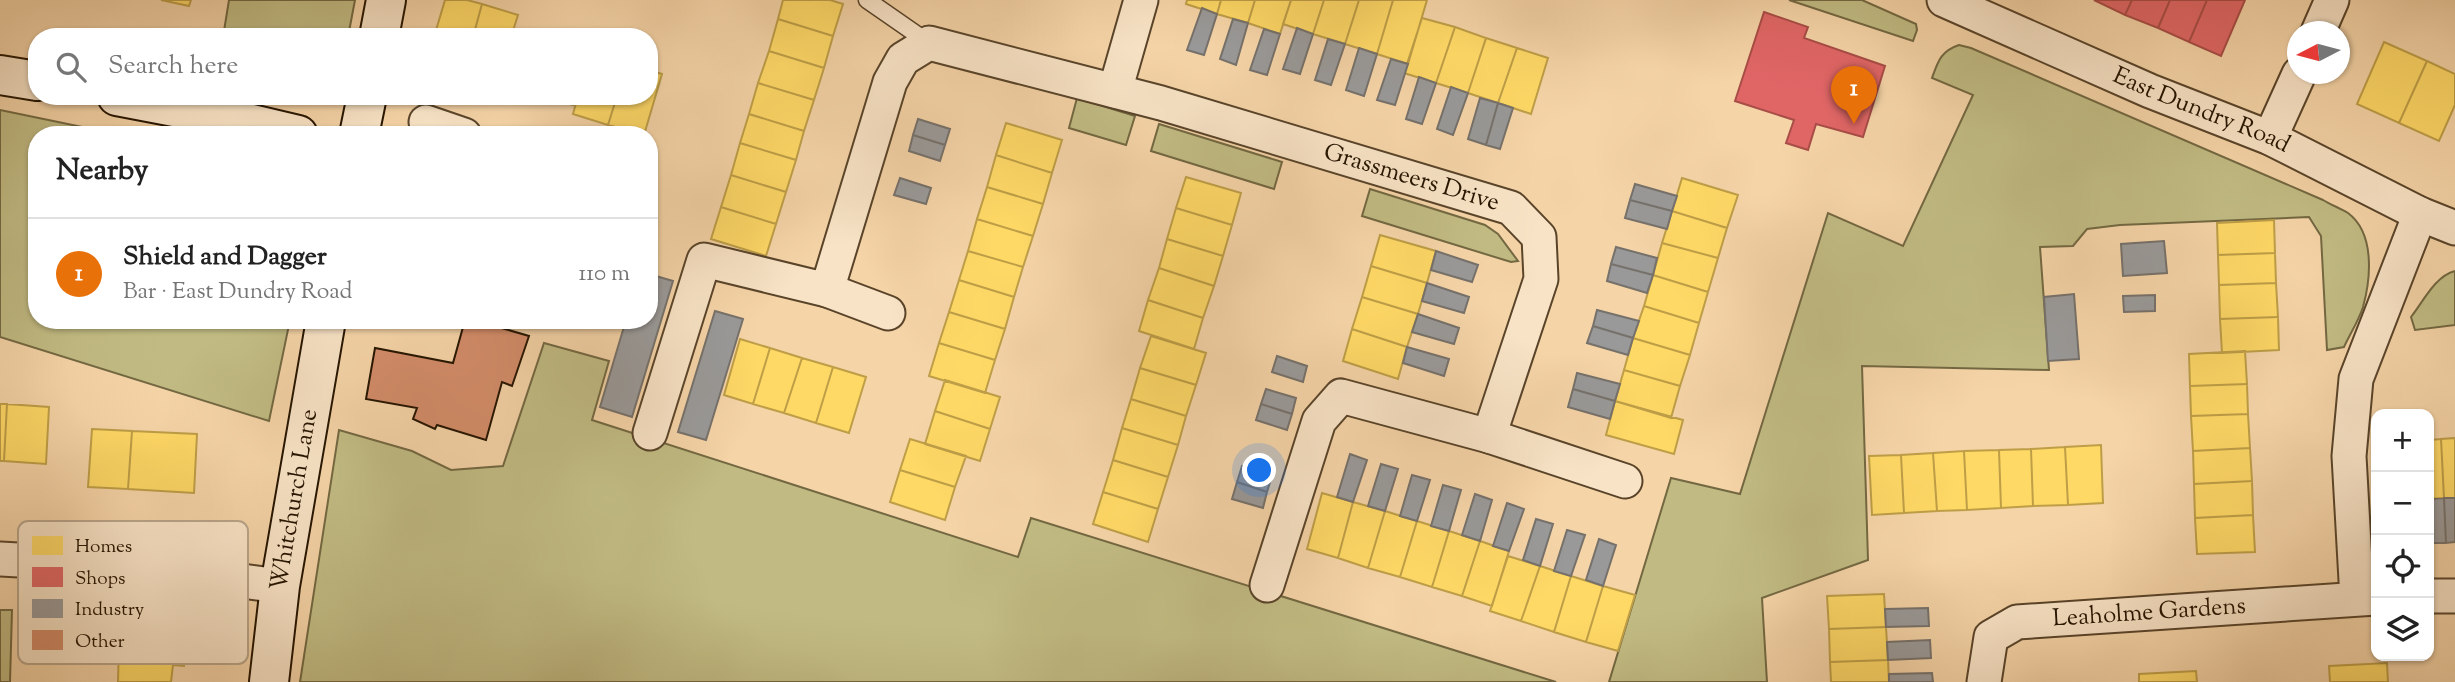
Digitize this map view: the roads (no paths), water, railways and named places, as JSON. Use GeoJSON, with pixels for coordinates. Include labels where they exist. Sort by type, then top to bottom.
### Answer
{"type":"FeatureCollection","features":[{"type":"Feature","properties":{"kind":"street"},"geometry":{"type":"LineString","coordinates":[[381,28],[386,0]]}},
{"type":"Feature","properties":{"kind":"street"},"geometry":{"type":"LineString","coordinates":[[1115,91],[1141,0]]}},
{"type":"Feature","properties":{"kind":"street","name":"East Dundry Road"},"geometry":{"type":"LineString","coordinates":[[1944,0],[2150,91],[2270,138],[2420,214],[2455,228]]}},
{"type":"Feature","properties":{"kind":"street"},"geometry":{"type":"LineString","coordinates":[[2323,21],[2332,0]]}},
{"type":"Feature","properties":{"kind":"street"},"geometry":{"type":"LineString","coordinates":[[827,290],[890,82],[903,60],[929,43]]}},
{"type":"Feature","properties":{"kind":"street","name":"Grassmeers Drive"},"geometry":{"type":"LineString","coordinates":[[929,43],[1115,91],[1511,208],[1539,237],[1541,279],[1489,436]]}},
{"type":"Feature","properties":{"kind":"street"},"geometry":{"type":"LineString","coordinates":[[0,75],[28,80]]}},
{"type":"Feature","properties":{"kind":"street"},"geometry":{"type":"LineString","coordinates":[[2270,138],[2294,84]]}},
{"type":"Feature","properties":{"kind":"street"},"geometry":{"type":"LineString","coordinates":[[164,105],[260,126]]}},
{"type":"Feature","properties":{"kind":"street"},"geometry":{"type":"LineString","coordinates":[[361,126],[365,105]]}},
{"type":"Feature","properties":{"kind":"street"},"geometry":{"type":"LineString","coordinates":[[426,122],[438,126]]}},
{"type":"Feature","properties":{"kind":"street","name":"Leaholme Gardens"},"geometry":{"type":"LineString","coordinates":[[1984,682],[1991,637],[2017,622],[2367,598],[2349,456],[2356,379],[2420,214]]}},
{"type":"Feature","properties":{"kind":"street"},"geometry":{"type":"LineString","coordinates":[[650,433],[704,260],[827,290],[888,313]]}},
{"type":"Feature","properties":{"kind":"street","name":"Whitchurch Lane"},"geometry":{"type":"LineString","coordinates":[[269,682],[280,586],[324,329]]}},
{"type":"Feature","properties":{"kind":"street"},"geometry":{"type":"LineString","coordinates":[[1266,585],[1319,421],[1341,396],[1489,436],[1625,481]]}},
{"type":"Feature","properties":{"kind":"street"},"geometry":{"type":"LineString","coordinates":[[0,559],[18,560]]}},
{"type":"Feature","properties":{"kind":"street"},"geometry":{"type":"LineString","coordinates":[[248,582],[280,586]]}},
{"type":"Feature","properties":{"kind":"street"},"geometry":{"type":"LineString","coordinates":[[2434,596],[2455,596]]}},
{"type":"Feature","properties":{"kind":"lane"},"geometry":{"type":"LineString","coordinates":[[867,0],[929,43]]}},
{"type":"Feature","properties":{"kind":"place","name":"Shield and Dagger"},"geometry":{"type":"Point","coordinates":[1854,124]}}]}
